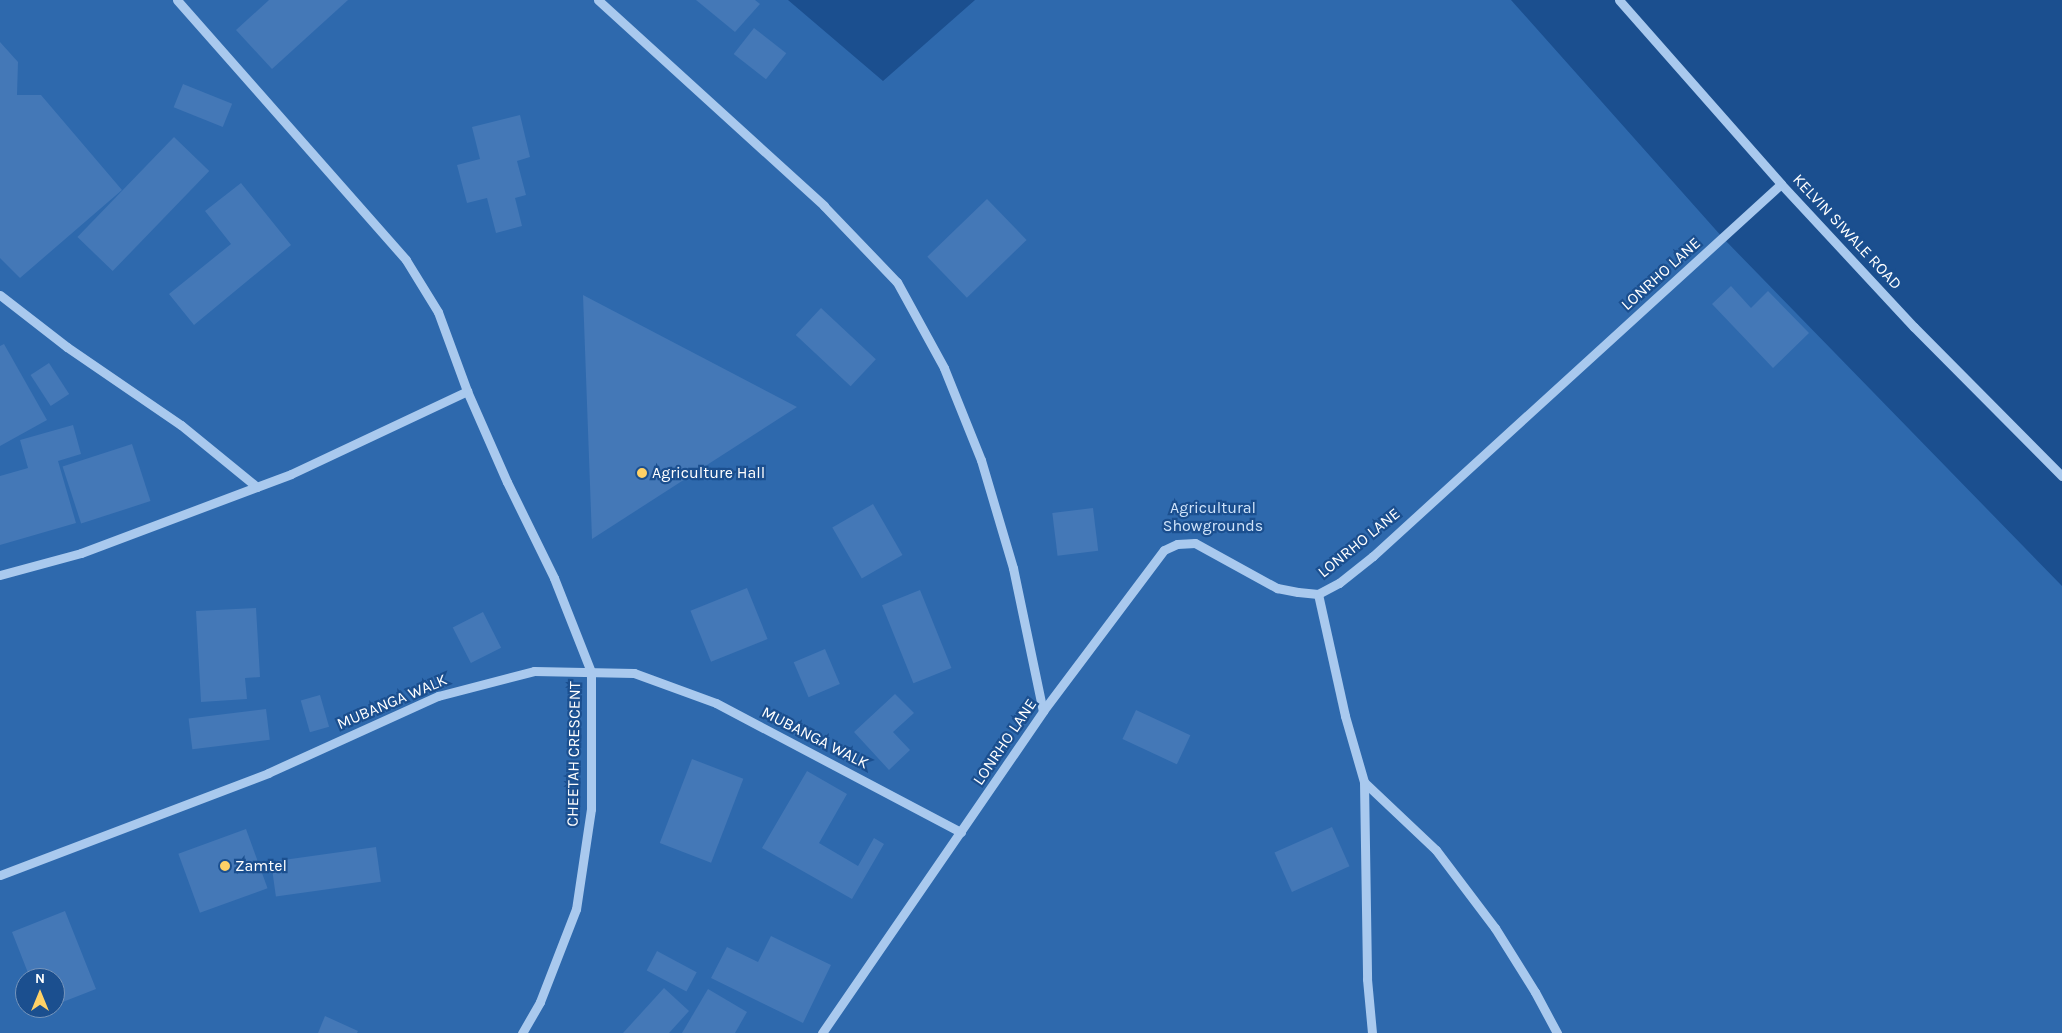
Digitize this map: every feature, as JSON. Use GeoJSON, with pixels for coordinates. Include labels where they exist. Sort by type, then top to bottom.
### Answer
{"type":"FeatureCollection","features":[{"type":"Feature","properties":{"kind":"street"},"geometry":{"type":"LineString","coordinates":[[177,0],[406,260],[438,312],[467,391],[507,482],[554,578],[591,672]]}},
{"type":"Feature","properties":{"kind":"street"},"geometry":{"type":"LineString","coordinates":[[598,0],[824,206],[897,282],[944,368],[981,460],[1013,568],[1043,712]]}},
{"type":"Feature","properties":{"kind":"street","name":"KELVIN SIWALE ROAD"},"geometry":{"type":"LineString","coordinates":[[1619,0],[1781,184],[1914,326],[2062,476]]}},
{"type":"Feature","properties":{"kind":"street","name":"LONRHO LANE"},"geometry":{"type":"LineString","coordinates":[[822,1033],[1043,712],[1164,550],[1177,544],[1195,544],[1210,550],[1243,572],[1277,588],[1318,594],[1339,583],[1373,556],[1781,184]]}},
{"type":"Feature","properties":{"kind":"street"},"geometry":{"type":"LineString","coordinates":[[0,295],[67,347],[181,426],[257,487]]}},
{"type":"Feature","properties":{"kind":"street"},"geometry":{"type":"LineString","coordinates":[[0,575],[81,553],[291,474],[467,391]]}},
{"type":"Feature","properties":{"kind":"street"},"geometry":{"type":"LineString","coordinates":[[1318,594],[1345,716],[1364,782],[1367,979],[1372,1033]]}},
{"type":"Feature","properties":{"kind":"street","name":"MUBANGA WALK"},"geometry":{"type":"LineString","coordinates":[[0,875],[268,773],[438,696],[534,671],[634,674],[716,703],[961,832]]}},
{"type":"Feature","properties":{"kind":"street","name":"CHEETAH CRESCENT"},"geometry":{"type":"LineString","coordinates":[[522,1033],[540,1002],[576,909],[591,809],[591,672]]}},
{"type":"Feature","properties":{"kind":"street"},"geometry":{"type":"LineString","coordinates":[[1364,782],[1436,850],[1495,928],[1535,992],[1557,1033]]}},
{"type":"Feature","properties":{"kind":"green space","name":"Agricultural Showgrounds"},"geometry":{"type":"Polygon","coordinates":[[[0,0],[788,0],[883,81],[975,0],[1511,0],[1723,238],[2062,586],[2062,1033],[0,1033],[0,0]]]}},
{"type":"Feature","properties":{"kind":"building"},"geometry":{"type":"Polygon","coordinates":[[[269,0],[348,0],[272,69],[236,30],[269,0]]]}},
{"type":"Feature","properties":{"kind":"building"},"geometry":{"type":"Polygon","coordinates":[[[696,0],[755,0],[760,4],[735,32],[696,0]]]}},
{"type":"Feature","properties":{"kind":"building"},"geometry":{"type":"Polygon","coordinates":[[[754,28],[786,53],[766,79],[734,54],[754,28]]]}},
{"type":"Feature","properties":{"kind":"building"},"geometry":{"type":"Polygon","coordinates":[[[0,42],[18,62],[17,95],[41,95],[122,190],[20,278],[0,258],[0,42]]]}},
{"type":"Feature","properties":{"kind":"building"},"geometry":{"type":"Polygon","coordinates":[[[183,84],[232,104],[223,127],[174,107],[183,84]]]}},
{"type":"Feature","properties":{"kind":"building"},"geometry":{"type":"Polygon","coordinates":[[[520,115],[530,157],[517,161],[526,195],[515,198],[522,226],[496,233],[487,198],[467,203],[457,165],[480,159],[472,127],[520,115]]]}},
{"type":"Feature","properties":{"kind":"building"},"geometry":{"type":"Polygon","coordinates":[[[174,137],[209,171],[113,271],[77,237],[174,137]]]}},
{"type":"Feature","properties":{"kind":"building"},"geometry":{"type":"Polygon","coordinates":[[[241,183],[291,245],[194,325],[169,294],[231,244],[205,211],[241,183]]]}},
{"type":"Feature","properties":{"kind":"building"},"geometry":{"type":"Polygon","coordinates":[[[987,199],[1027,240],[967,298],[927,257],[987,199]]]}},
{"type":"Feature","properties":{"kind":"building"},"geometry":{"type":"Polygon","coordinates":[[[1731,286],[1751,308],[1768,291],[1809,333],[1773,368],[1712,304],[1731,286]]]}},
{"type":"Feature","properties":{"kind":"building","name":"Agriculture Hall"},"geometry":{"type":"Polygon","coordinates":[[[583,295],[797,407],[592,539],[583,295]]]}},
{"type":"Feature","properties":{"kind":"building"},"geometry":{"type":"Polygon","coordinates":[[[821,308],[876,359],[851,386],[796,335],[821,308]]]}},
{"type":"Feature","properties":{"kind":"building"},"geometry":{"type":"Polygon","coordinates":[[[4,344],[47,420],[0,446],[0,346],[4,344]]]}},
{"type":"Feature","properties":{"kind":"building"},"geometry":{"type":"Polygon","coordinates":[[[49,363],[69,394],[51,406],[31,375],[49,363]]]}},
{"type":"Feature","properties":{"kind":"building"},"geometry":{"type":"Polygon","coordinates":[[[73,425],[81,454],[58,461],[76,523],[0,545],[0,476],[28,468],[20,440],[73,425]]]}},
{"type":"Feature","properties":{"kind":"building"},"geometry":{"type":"Polygon","coordinates":[[[132,444],[151,501],[81,524],[63,467],[132,444]]]}},
{"type":"Feature","properties":{"kind":"building"},"geometry":{"type":"Polygon","coordinates":[[[873,504],[902,555],[862,579],[832,528],[873,504]]]}},
{"type":"Feature","properties":{"kind":"building"},"geometry":{"type":"Polygon","coordinates":[[[1093,508],[1098,551],[1058,556],[1052,513],[1093,508]]]}},
{"type":"Feature","properties":{"kind":"building"},"geometry":{"type":"Polygon","coordinates":[[[747,588],[768,639],[711,662],[690,611],[747,588]]]}},
{"type":"Feature","properties":{"kind":"building"},"geometry":{"type":"Polygon","coordinates":[[[920,590],[951,668],[913,683],[882,605],[920,590]]]}},
{"type":"Feature","properties":{"kind":"building"},"geometry":{"type":"Polygon","coordinates":[[[256,608],[260,677],[245,678],[247,699],[201,702],[196,611],[256,608]]]}},
{"type":"Feature","properties":{"kind":"building"},"geometry":{"type":"Polygon","coordinates":[[[483,612],[501,648],[471,663],[453,627],[483,612]]]}},
{"type":"Feature","properties":{"kind":"building"},"geometry":{"type":"Polygon","coordinates":[[[825,649],[840,684],[809,697],[794,662],[825,649]]]}},
{"type":"Feature","properties":{"kind":"building"},"geometry":{"type":"Polygon","coordinates":[[[895,694],[914,713],[893,732],[910,750],[889,770],[854,732],[895,694]]]}},
{"type":"Feature","properties":{"kind":"building"},"geometry":{"type":"Polygon","coordinates":[[[320,695],[329,727],[310,732],[301,701],[320,695]]]}},
{"type":"Feature","properties":{"kind":"building"},"geometry":{"type":"Polygon","coordinates":[[[266,709],[270,740],[192,749],[189,719],[266,709]]]}},
{"type":"Feature","properties":{"kind":"building"},"geometry":{"type":"Polygon","coordinates":[[[1136,710],[1190,735],[1177,764],[1122,739],[1136,710]]]}},
{"type":"Feature","properties":{"kind":"building"},"geometry":{"type":"Polygon","coordinates":[[[692,759],[743,779],[711,863],[660,843],[692,759]]]}},
{"type":"Feature","properties":{"kind":"building"},"geometry":{"type":"Polygon","coordinates":[[[807,771],[847,794],[819,843],[858,866],[874,838],[884,844],[852,899],[762,848],[807,771]]]}},
{"type":"Feature","properties":{"kind":"building"},"geometry":{"type":"Polygon","coordinates":[[[1332,827],[1349,866],[1292,892],[1274,853],[1332,827]]]}},
{"type":"Feature","properties":{"kind":"building"},"geometry":{"type":"Polygon","coordinates":[[[246,829],[268,888],[200,913],[178,854],[246,829]]]}},
{"type":"Feature","properties":{"kind":"building"},"geometry":{"type":"Polygon","coordinates":[[[376,847],[381,882],[276,896],[271,862],[376,847]]]}},
{"type":"Feature","properties":{"kind":"building"},"geometry":{"type":"Polygon","coordinates":[[[65,911],[96,989],[65,1001],[65,968],[26,968],[12,932],[65,911]]]}},
{"type":"Feature","properties":{"kind":"building"},"geometry":{"type":"Polygon","coordinates":[[[771,936],[831,965],[803,1023],[711,978],[727,947],[758,962],[771,936]]]}},
{"type":"Feature","properties":{"kind":"building"},"geometry":{"type":"Polygon","coordinates":[[[657,951],[697,972],[686,992],[647,970],[657,951]]]}},
{"type":"Feature","properties":{"kind":"building"},"geometry":{"type":"Polygon","coordinates":[[[664,988],[689,1011],[669,1033],[623,1033],[664,988]]]}},
{"type":"Feature","properties":{"kind":"building"},"geometry":{"type":"Polygon","coordinates":[[[708,989],[747,1012],[735,1033],[682,1033],[708,989]]]}},
{"type":"Feature","properties":{"kind":"building"},"geometry":{"type":"Polygon","coordinates":[[[325,1016],[358,1031],[357,1033],[318,1033],[325,1016]]]}},
{"type":"Feature","properties":{"kind":"place","name":"Agriculture Hall"},"geometry":{"type":"Point","coordinates":[642,473]}},
{"type":"Feature","properties":{"kind":"place","name":"Zamtel"},"geometry":{"type":"Point","coordinates":[225,866]}}]}
